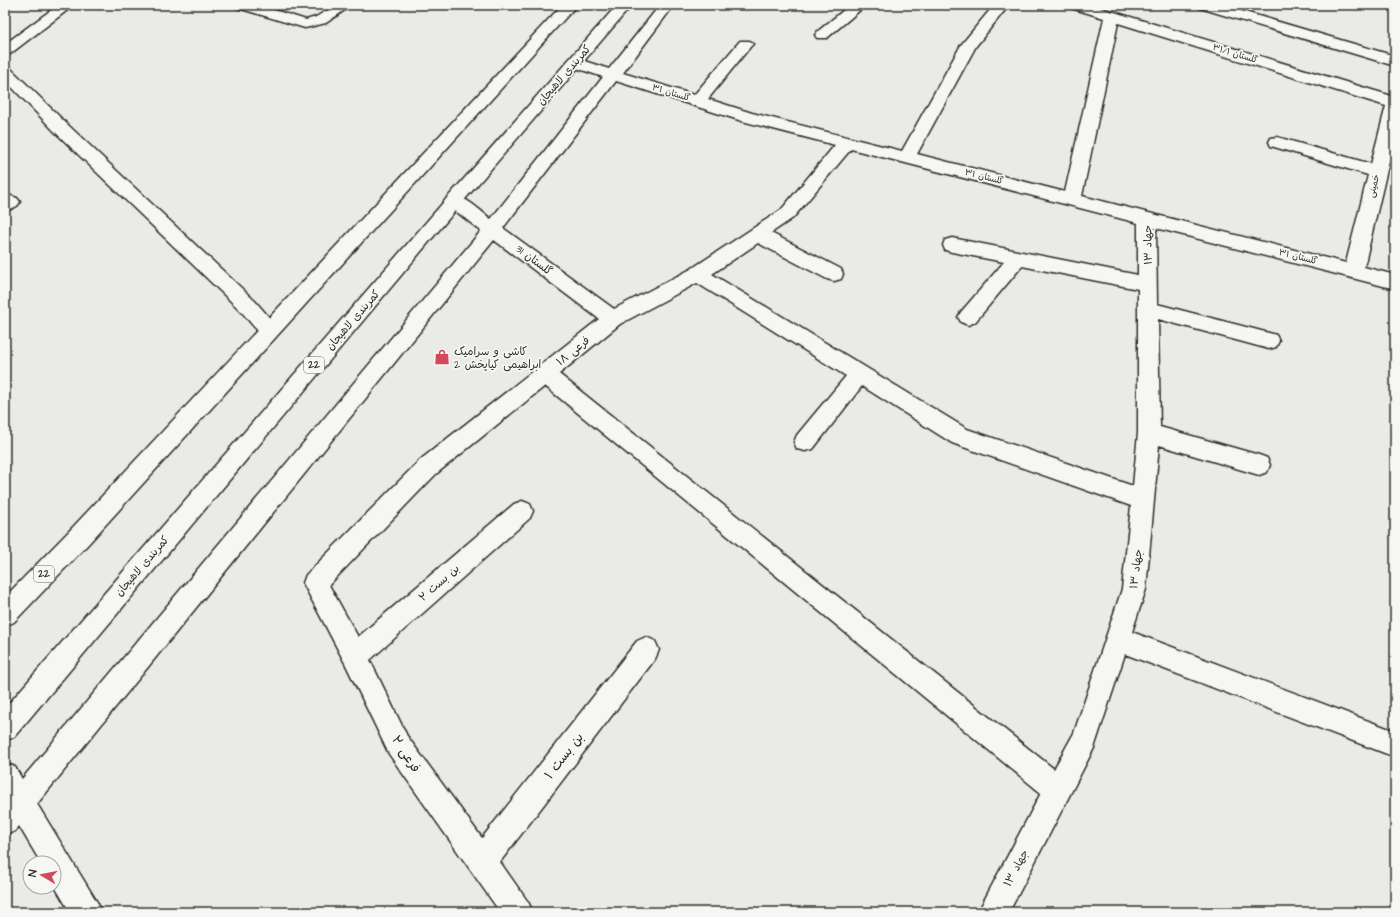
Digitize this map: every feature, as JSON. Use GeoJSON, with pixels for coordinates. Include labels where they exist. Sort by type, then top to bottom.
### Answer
{"type":"FeatureCollection","features":[{"type":"Feature","properties":{"kind":"main road"},"geometry":{"type":"LineString","coordinates":[[5,51],[66,5]]}},
{"type":"Feature","properties":{"kind":"main road"},"geometry":{"type":"LineString","coordinates":[[243,5],[305,24],[314,24],[345,5]]}},
{"type":"Feature","properties":{"kind":"main road","name":"22"},"geometry":{"type":"LineString","coordinates":[[5,614],[82,534],[570,5]]}},
{"type":"Feature","properties":{"kind":"main road","name":"کمربندی لاهیجان"},"geometry":{"type":"LineString","coordinates":[[5,728],[454,201],[624,5]]}},
{"type":"Feature","properties":{"kind":"main road"},"geometry":{"type":"LineString","coordinates":[[13,812],[493,229],[667,5]]}},
{"type":"Feature","properties":{"kind":"main road"},"geometry":{"type":"LineString","coordinates":[[822,35],[859,5]]}},
{"type":"Feature","properties":{"kind":"main road"},"geometry":{"type":"LineString","coordinates":[[907,157],[969,45],[1002,5]]}},
{"type":"Feature","properties":{"kind":"main road","name":"گلستان ۳۱/۱"},"geometry":{"type":"LineString","coordinates":[[1076,5],[1395,102]]}},
{"type":"Feature","properties":{"kind":"main road"},"geometry":{"type":"LineString","coordinates":[[1205,5],[1395,60]]}},
{"type":"Feature","properties":{"kind":"main road"},"geometry":{"type":"LineString","coordinates":[[1072,200],[1112,16]]}},
{"type":"Feature","properties":{"kind":"main road"},"geometry":{"type":"LineString","coordinates":[[698,101],[745,44]]}},
{"type":"Feature","properties":{"kind":"main road","name":"گلستان ۳۱"},"geometry":{"type":"LineString","coordinates":[[575,63],[748,117],[1395,282]]}},
{"type":"Feature","properties":{"kind":"main road"},"geometry":{"type":"LineString","coordinates":[[5,71],[62,129],[248,306],[270,330]]}},
{"type":"Feature","properties":{"kind":"main road","name":"خمینی"},"geometry":{"type":"LineString","coordinates":[[1353,272],[1395,102]]}},
{"type":"Feature","properties":{"kind":"main road","name":"فرعی ۱۸"},"geometry":{"type":"LineString","coordinates":[[315,583],[428,467],[614,319],[698,274],[786,214],[847,142]]}},
{"type":"Feature","properties":{"kind":"main road"},"geometry":{"type":"LineString","coordinates":[[1277,142],[1377,172]]}},
{"type":"Feature","properties":{"kind":"main road","name":"گلستان 31"},"geometry":{"type":"LineString","coordinates":[[454,201],[614,319]]}},
{"type":"Feature","properties":{"kind":"main road","name":"جهاد ۱۳"},"geometry":{"type":"LineString","coordinates":[[992,912],[1085,739],[1134,589],[1149,433],[1147,219]]}},
{"type":"Feature","properties":{"kind":"main road"},"geometry":{"type":"LineString","coordinates":[[757,234],[834,274]]}},
{"type":"Feature","properties":{"kind":"main road"},"geometry":{"type":"LineString","coordinates":[[952,244],[1148,284]]}},
{"type":"Feature","properties":{"kind":"main road"},"geometry":{"type":"LineString","coordinates":[[968,317],[1018,258]]}},
{"type":"Feature","properties":{"kind":"main road"},"geometry":{"type":"LineString","coordinates":[[698,274],[960,436],[1143,500]]}},
{"type":"Feature","properties":{"kind":"main road"},"geometry":{"type":"LineString","coordinates":[[1148,309],[1269,341]]}},
{"type":"Feature","properties":{"kind":"main road"},"geometry":{"type":"LineString","coordinates":[[544,374],[1058,789]]}},
{"type":"Feature","properties":{"kind":"main road"},"geometry":{"type":"LineString","coordinates":[[805,442],[859,374]]}},
{"type":"Feature","properties":{"kind":"main road"},"geometry":{"type":"LineString","coordinates":[[1149,433],[1259,465]]}},
{"type":"Feature","properties":{"kind":"main road","name":"بن بست ۲"},"geometry":{"type":"LineString","coordinates":[[355,656],[522,511]]}},
{"type":"Feature","properties":{"kind":"main road","name":"فرعی ۲"},"geometry":{"type":"LineString","coordinates":[[315,583],[355,656],[398,745],[518,912]]}},
{"type":"Feature","properties":{"kind":"main road"},"geometry":{"type":"LineString","coordinates":[[1118,639],[1395,744]]}},
{"type":"Feature","properties":{"kind":"main road","name":"بن بست ۱"},"geometry":{"type":"LineString","coordinates":[[482,862],[646,650]]}},
{"type":"Feature","properties":{"kind":"main road"},"geometry":{"type":"LineString","coordinates":[[5,778],[13,812],[87,912]]}},
{"type":"Feature","properties":{"kind":"place","name":"کاشی و سرامیک ابراهيمی کیاپخش 2"},"geometry":{"type":"Point","coordinates":[442,357]}}]}
